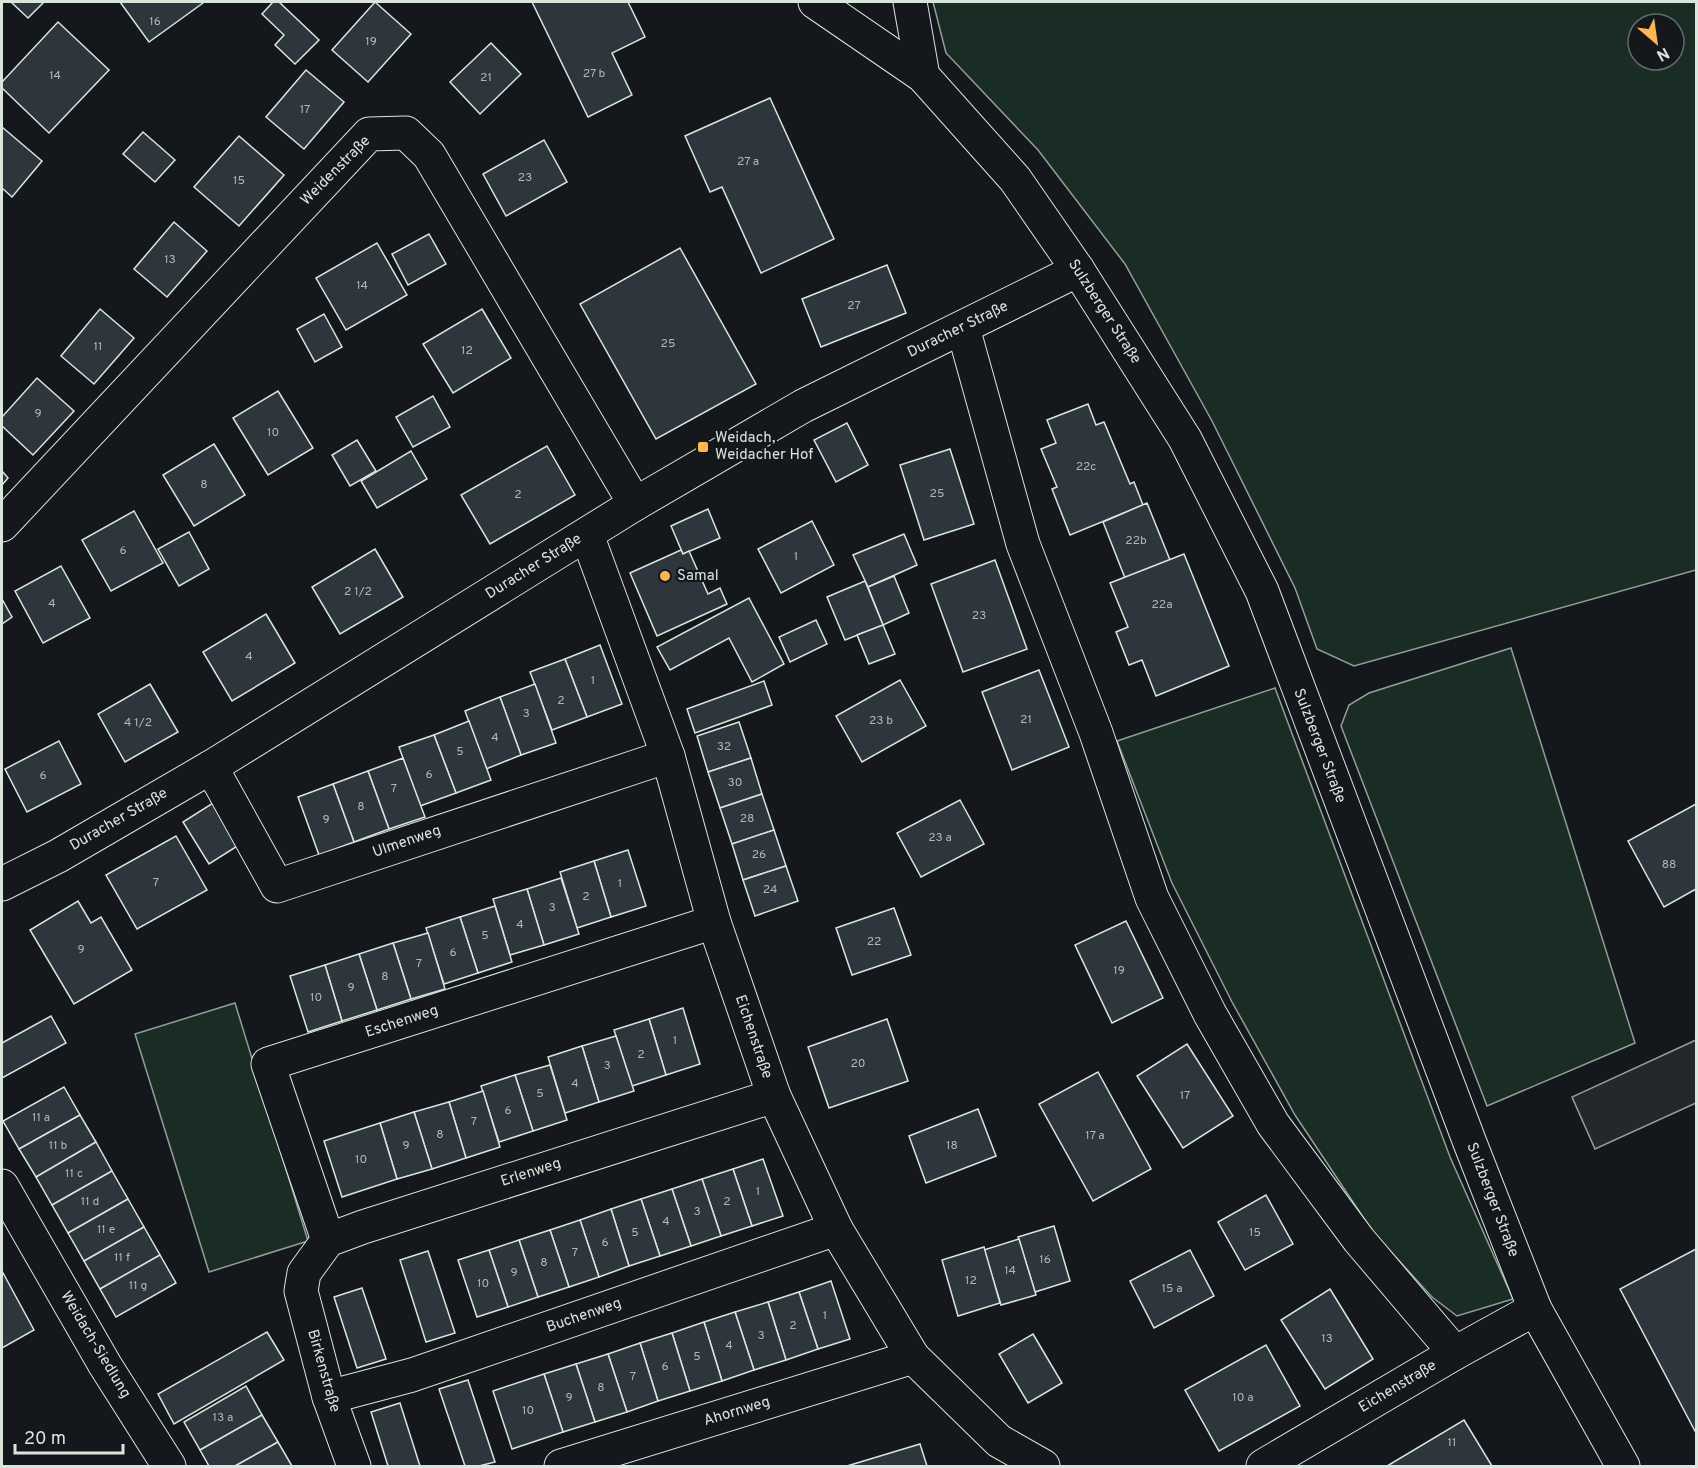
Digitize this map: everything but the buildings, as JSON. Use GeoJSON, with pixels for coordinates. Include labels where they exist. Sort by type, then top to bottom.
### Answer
{"type":"FeatureCollection","features":[{"type":"Feature","properties":{"kind":"street","name":"Sulzberger Straße"},"geometry":{"type":"LineString","coordinates":[[815,2],[923,76],[1015,179],[1078,270],[1185,439],[1262,591],[1465,1132],[1535,1309],[1623,1467]]}},
{"type":"Feature","properties":{"kind":"street"},"geometry":{"type":"LineString","coordinates":[[910,2],[923,76]]}},
{"type":"Feature","properties":{"kind":"street","name":"Weidenstraße"},"geometry":{"type":"LineString","coordinates":[[2,525],[369,134],[406,133],[429,155],[635,504]]}},
{"type":"Feature","properties":{"kind":"street","name":"Duracher Straße"},"geometry":{"type":"LineString","coordinates":[[2,884],[58,856],[211,766],[635,504],[803,406],[1078,270]]}},
{"type":"Feature","properties":{"kind":"street"},"geometry":{"type":"LineString","coordinates":[[963,328],[1023,544],[1096,733],[1152,898],[1210,1014],[1273,1124],[1359,1240],[1455,1353]]}},
{"type":"Feature","properties":{"kind":"street","name":"Eichenstraße"},"geometry":{"type":"LineString","coordinates":[[587,535],[668,756],[714,922],[774,1096],[836,1229],[913,1358],[999,1441],[1043,1467]]}},
{"type":"Feature","properties":{"kind":"street","name":"Ulmenweg"},"geometry":{"type":"LineString","coordinates":[[211,766],[276,886],[668,756]]}},
{"type":"Feature","properties":{"kind":"street","name":"Eschenweg"},"geometry":{"type":"LineString","coordinates":[[328,1240],[268,1064],[714,922]]}},
{"type":"Feature","properties":{"kind":"street","name":"Erlenweg"},"geometry":{"type":"LineString","coordinates":[[328,1240],[774,1096]]}},
{"type":"Feature","properties":{"kind":"street","name":"Weidach-Siedlung"},"geometry":{"type":"LineString","coordinates":[[2,1186],[12,1229],[105,1365],[170,1467]]}},
{"type":"Feature","properties":{"kind":"street","name":"Buchenweg"},"geometry":{"type":"LineString","coordinates":[[329,1396],[412,1375],[836,1229]]}},
{"type":"Feature","properties":{"kind":"street","name":"Birkenstraße"},"geometry":{"type":"LineString","coordinates":[[328,1240],[304,1273],[301,1291],[329,1396],[354,1467]]}},
{"type":"Feature","properties":{"kind":"street","name":"Eichenstraße"},"geometry":{"type":"LineString","coordinates":[[1263,1467],[1455,1353],[1535,1309]]}},
{"type":"Feature","properties":{"kind":"street","name":"Ahornweg"},"geometry":{"type":"LineString","coordinates":[[561,1467],[913,1358]]}},
{"type":"Feature","properties":{"kind":"green space"},"geometry":{"type":"Polygon","coordinates":[[[933,2],[1696,2],[1696,570],[1354,666],[1317,649],[1295,588],[1212,421],[1125,264],[1038,150],[946,53],[933,2]]]}},
{"type":"Feature","properties":{"kind":"green space"},"geometry":{"type":"Polygon","coordinates":[[[1511,648],[1635,1043],[1487,1106],[1341,726],[1349,705],[1369,693],[1511,648]]]}},
{"type":"Feature","properties":{"kind":"green space"},"geometry":{"type":"Polygon","coordinates":[[[1275,688],[1450,1157],[1513,1299],[1457,1316],[1432,1297],[1373,1232],[1295,1115],[1232,1002],[1172,883],[1117,741],[1275,688]]]}},
{"type":"Feature","properties":{"kind":"green space"},"geometry":{"type":"Polygon","coordinates":[[[235,1003],[308,1241],[209,1272],[135,1034],[235,1003]]]}},
{"type":"Feature","properties":{"kind":"shaded area"},"geometry":{"type":"Polygon","coordinates":[[[1696,1040],[1696,1103],[1595,1149],[1572,1097],[1696,1040]]]}},
{"type":"Feature","properties":{"kind":"place","name":"Weidach, Weidacher Hof"},"geometry":{"type":"Point","coordinates":[703,447]}},
{"type":"Feature","properties":{"kind":"place","name":"Samal"},"geometry":{"type":"Point","coordinates":[665,576]}}]}
